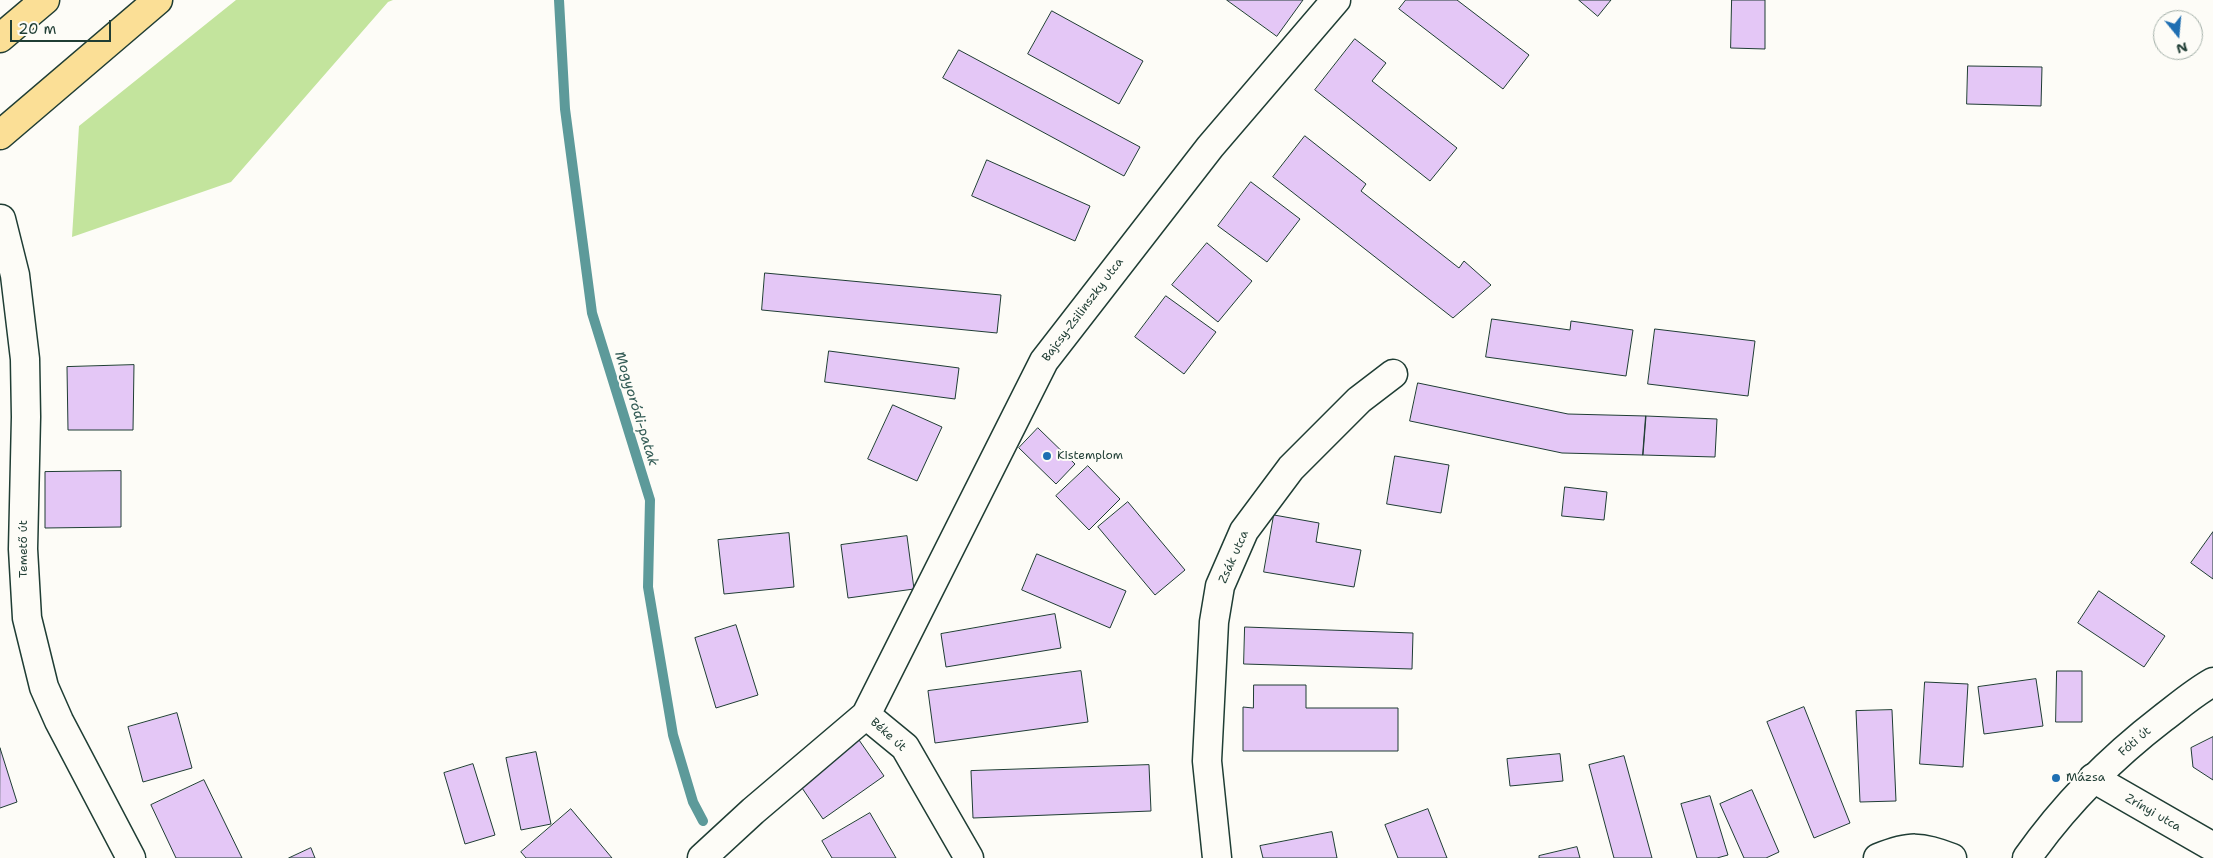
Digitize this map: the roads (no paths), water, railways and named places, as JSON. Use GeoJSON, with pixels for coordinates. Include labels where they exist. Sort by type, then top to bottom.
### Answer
{"type":"FeatureCollection","features":[{"type":"Feature","properties":{"kind":"highway"},"geometry":{"type":"LineString","coordinates":[[0,38],[45,0]]}},
{"type":"Feature","properties":{"kind":"highway"},"geometry":{"type":"LineString","coordinates":[[0,134],[158,0]]}},
{"type":"Feature","properties":{"kind":"street","name":"Bajcsy-Zsilinszky utca"},"geometry":{"type":"LineString","coordinates":[[866,715],[1044,361],[1210,147],[1336,0]]}},
{"type":"Feature","properties":{"kind":"street","name":"Temető út"},"geometry":{"type":"LineString","coordinates":[[1,219],[15,275],[25,359],[26,417],[23,549],[27,618],[44,687],[59,721],[131,858]]}},
{"type":"Feature","properties":{"kind":"street","name":"Zsák utca"},"geometry":{"type":"LineString","coordinates":[[1218,858],[1207,761],[1214,622],[1220,586],[1244,531],[1291,468],[1360,400],[1393,374]]}},
{"type":"Feature","properties":{"kind":"street","name":"Fóti út"},"geometry":{"type":"LineString","coordinates":[[2027,858],[2066,808],[2093,778],[2143,733],[2213,682]]}},
{"type":"Feature","properties":{"kind":"street","name":"Béke út"},"geometry":{"type":"LineString","coordinates":[[702,858],[754,810],[866,715],[905,747],[969,858]]}},
{"type":"Feature","properties":{"kind":"street","name":"Zrínyi utca"},"geometry":{"type":"LineString","coordinates":[[2093,778],[2213,847]]}},
{"type":"Feature","properties":{"kind":"street"},"geometry":{"type":"LineString","coordinates":[[1878,858],[1905,849],[1924,848],[1952,858]]}},
{"type":"Feature","properties":{"kind":"waterway","name":"Mogyoródi-patak"},"geometry":{"type":"LineString","coordinates":[[559,0],[565,109],[592,313],[650,500],[648,587],[673,735],[693,802],[703,821]]}},
{"type":"Feature","properties":{"kind":"place","name":"Kistemplom"},"geometry":{"type":"Point","coordinates":[1047,456]}},
{"type":"Feature","properties":{"kind":"place","name":"Mázsa"},"geometry":{"type":"Point","coordinates":[2056,778]}}]}
